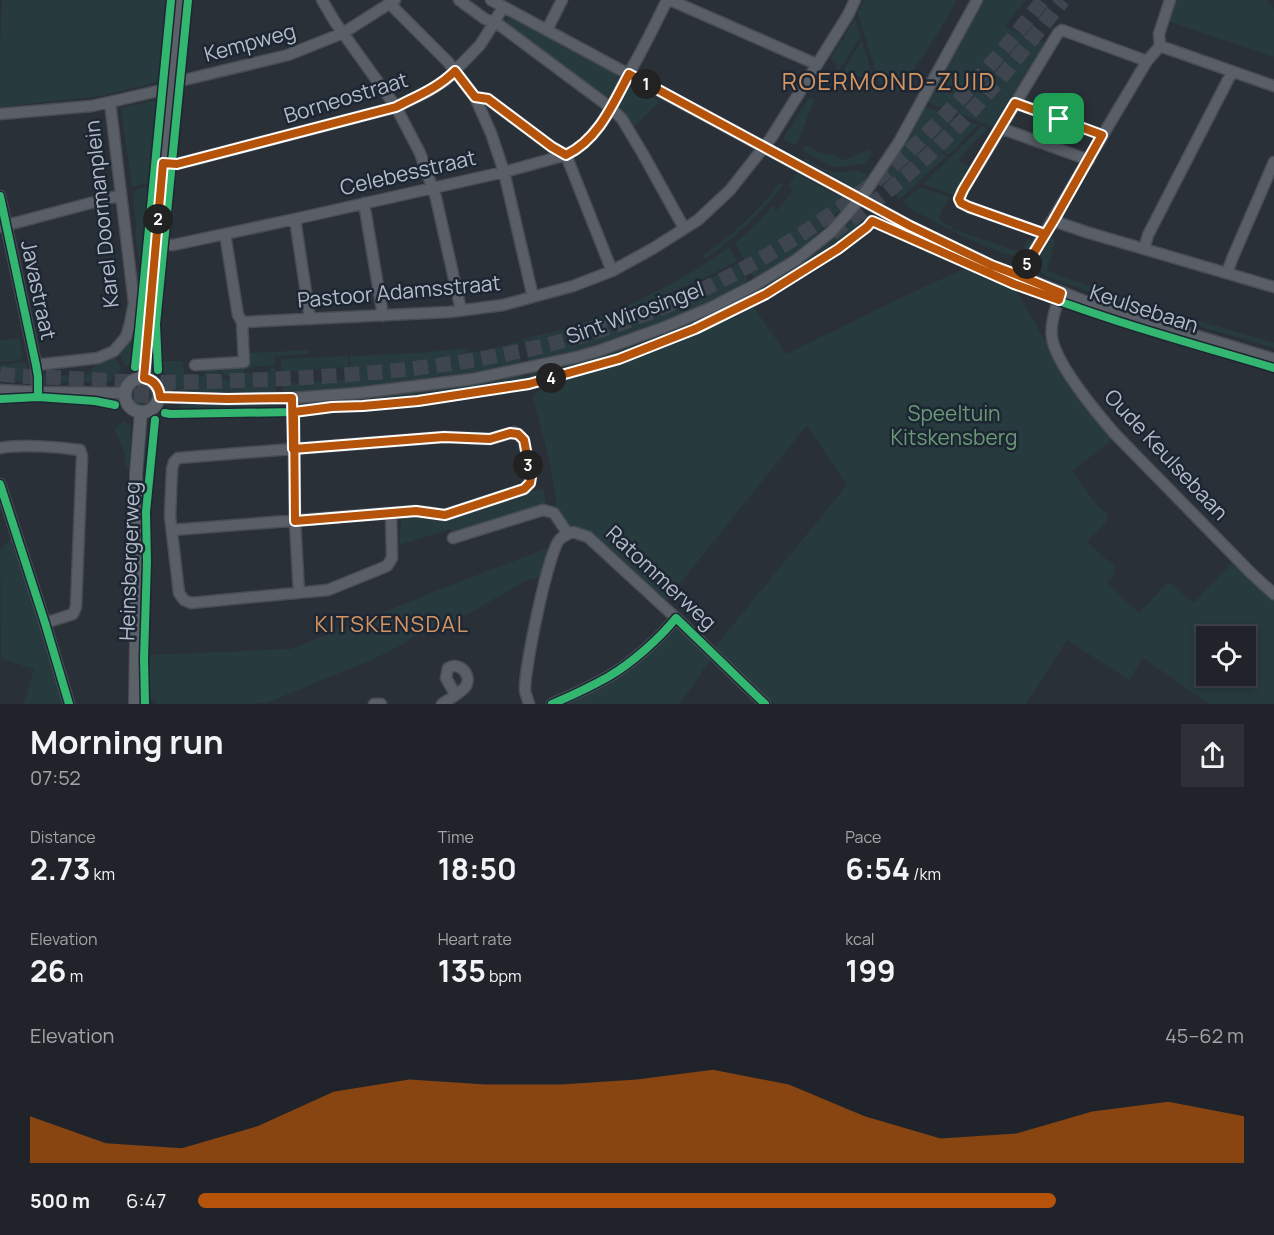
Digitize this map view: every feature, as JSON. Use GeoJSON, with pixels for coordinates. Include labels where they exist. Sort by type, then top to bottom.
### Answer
{"type":"FeatureCollection","features":[{"type":"Feature","properties":{"kind":"main road","name":"Karel Doormanplein"},"geometry":{"type":"LineString","coordinates":[[144,378],[179,0]]}},
{"type":"Feature","properties":{"kind":"main road"},"geometry":{"type":"LineString","coordinates":[[144,378],[156,385],[160,397],[154,408],[141,412],[129,406],[125,393],[131,382],[144,378]]}},
{"type":"Feature","properties":{"kind":"main road","name":"Heinsbergerweg"},"geometry":{"type":"LineString","coordinates":[[135,704],[136,474],[141,412]]}},
{"type":"Feature","properties":{"kind":"street"},"geometry":{"type":"LineString","coordinates":[[322,0],[396,107],[420,153],[436,198],[461,310]]}},
{"type":"Feature","properties":{"kind":"street"},"geometry":{"type":"LineString","coordinates":[[459,0],[485,20],[498,24],[611,108],[622,119],[684,228]]}},
{"type":"Feature","properties":{"kind":"street","name":"Keulsebaan"},"geometry":{"type":"LineString","coordinates":[[491,0],[922,232],[983,261],[1061,293],[1132,317],[1274,359]]}},
{"type":"Feature","properties":{"kind":"street"},"geometry":{"type":"LineString","coordinates":[[547,30],[562,0]]}},
{"type":"Feature","properties":{"kind":"street"},"geometry":{"type":"LineString","coordinates":[[669,0],[816,64]]}},
{"type":"Feature","properties":{"kind":"street","name":"Celebesstraat"},"geometry":{"type":"LineString","coordinates":[[156,244],[172,245],[295,219],[504,172],[573,152],[592,135],[611,108],[669,0]]}},
{"type":"Feature","properties":{"kind":"street","name":"Pastoor Adamsstraat"},"geometry":{"type":"LineString","coordinates":[[241,320],[274,322],[383,316],[503,305],[573,286],[612,271],[698,220],[730,190],[764,148],[851,10],[855,0]]}},
{"type":"Feature","properties":{"kind":"street","name":"Sint Wirosingel"},"geometry":{"type":"LineString","coordinates":[[160,397],[292,398],[359,393],[473,379],[577,357],[621,344],[690,317],[774,274],[807,252],[831,232],[860,199],[899,142],[977,0]]}},
{"type":"Feature","properties":{"kind":"street"},"geometry":{"type":"LineString","coordinates":[[1020,276],[1102,135],[1148,61],[1160,46],[1160,34],[1170,0]]}},
{"type":"Feature","properties":{"kind":"street","name":"Kempweg"},"geometry":{"type":"LineString","coordinates":[[0,114],[92,106],[162,90],[180,81],[288,55],[343,33],[393,2]]}},
{"type":"Feature","properties":{"kind":"street"},"geometry":{"type":"LineString","coordinates":[[393,2],[448,62],[475,97],[504,172],[533,297]]}},
{"type":"Feature","properties":{"kind":"street","name":"Borneostraat"},"geometry":{"type":"LineString","coordinates":[[163,163],[177,164],[396,107],[446,80],[480,45],[503,7]]}},
{"type":"Feature","properties":{"kind":"street"},"geometry":{"type":"LineString","coordinates":[[1045,234],[961,203],[959,199],[963,190],[1058,33],[1062,30],[1148,61]]}},
{"type":"Feature","properties":{"kind":"street"},"geometry":{"type":"LineString","coordinates":[[1160,46],[1274,86]]}},
{"type":"Feature","properties":{"kind":"street"},"geometry":{"type":"LineString","coordinates":[[1144,249],[1148,235],[1232,72]]}},
{"type":"Feature","properties":{"kind":"street"},"geometry":{"type":"LineString","coordinates":[[475,97],[488,99],[566,155],[612,271]]}},
{"type":"Feature","properties":{"kind":"street","name":"Karel Doormanplein"},"geometry":{"type":"LineString","coordinates":[[36,365],[98,358],[114,351],[123,342],[130,324],[134,303],[110,102]]}},
{"type":"Feature","properties":{"kind":"street"},"geometry":{"type":"LineString","coordinates":[[1015,103],[1102,135]]}},
{"type":"Feature","properties":{"kind":"street"},"geometry":{"type":"LineString","coordinates":[[1000,128],[1089,160]]}},
{"type":"Feature","properties":{"kind":"street"},"geometry":{"type":"LineString","coordinates":[[1227,273],[1274,162]]}},
{"type":"Feature","properties":{"kind":"street"},"geometry":{"type":"LineString","coordinates":[[3,226],[121,195]]}},
{"type":"Feature","properties":{"kind":"street","name":"Javastraat"},"geometry":{"type":"LineString","coordinates":[[0,196],[3,226],[36,365],[38,392]]}},
{"type":"Feature","properties":{"kind":"street"},"geometry":{"type":"LineString","coordinates":[[364,203],[383,316]]}},
{"type":"Feature","properties":{"kind":"street"},"geometry":{"type":"LineString","coordinates":[[295,219],[310,319]]}},
{"type":"Feature","properties":{"kind":"street"},"geometry":{"type":"LineString","coordinates":[[1054,220],[1274,287]]}},
{"type":"Feature","properties":{"kind":"street"},"geometry":{"type":"LineString","coordinates":[[195,365],[244,362],[241,320],[225,234]]}},
{"type":"Feature","properties":{"kind":"street","name":"Oude Keulsebaan"},"geometry":{"type":"LineString","coordinates":[[1061,293],[1054,313],[1052,336],[1056,351],[1095,411],[1274,594]]}},
{"type":"Feature","properties":{"kind":"street"},"geometry":{"type":"LineString","coordinates":[[0,390],[125,393]]}},
{"type":"Feature","properties":{"kind":"street"},"geometry":{"type":"LineString","coordinates":[[292,398],[299,593]]}},
{"type":"Feature","properties":{"kind":"street"},"geometry":{"type":"LineString","coordinates":[[172,530],[416,511],[445,515],[528,486],[531,477],[524,440],[518,434],[510,433],[490,439],[444,437],[178,458],[172,469],[170,516],[179,593],[184,600],[191,603],[328,590],[387,566],[392,558],[391,513]]}},
{"type":"Feature","properties":{"kind":"street"},"geometry":{"type":"LineString","coordinates":[[0,448],[11,446],[80,450],[82,456],[76,607],[73,614],[45,623]]}},
{"type":"Feature","properties":{"kind":"street"},"geometry":{"type":"LineString","coordinates":[[0,484],[69,704]]}},
{"type":"Feature","properties":{"kind":"street"},"geometry":{"type":"LineString","coordinates":[[453,538],[543,510],[554,513],[568,534],[559,539],[553,554],[534,625],[525,692],[529,704]]}},
{"type":"Feature","properties":{"kind":"street","name":"Ratommerweg"},"geometry":{"type":"LineString","coordinates":[[568,534],[573,532],[588,537],[765,704]]}},
{"type":"Feature","properties":{"kind":"street"},"geometry":{"type":"LineString","coordinates":[[552,704],[609,676],[665,631],[676,618]]}},
{"type":"Feature","properties":{"kind":"street"},"geometry":{"type":"LineString","coordinates":[[442,704],[455,694]]}},
{"type":"Feature","properties":{"kind":"street"},"geometry":{"type":"LineString","coordinates":[[374,704],[381,704]]}},
{"type":"Feature","properties":{"kind":"green space"},"geometry":{"type":"Polygon","coordinates":[[[2,0],[167,0],[158,82],[100,96],[2,107],[0,105],[0,47],[2,0]]]}},
{"type":"Feature","properties":{"kind":"green space"},"geometry":{"type":"Polygon","coordinates":[[[865,0],[957,0],[899,92],[880,85],[858,15],[865,0]]]}},
{"type":"Feature","properties":{"kind":"green space"},"geometry":{"type":"Polygon","coordinates":[[[985,0],[1026,0],[1004,27],[1045,43],[994,127],[926,102],[985,0]]]}},
{"type":"Feature","properties":{"kind":"green space"},"geometry":{"type":"Polygon","coordinates":[[[1175,0],[1266,0],[1274,9],[1274,57],[1168,21],[1175,0]]]}},
{"type":"Feature","properties":{"kind":"green space"},"geometry":{"type":"Polygon","coordinates":[[[511,16],[616,73],[619,82],[611,96],[604,98],[505,23],[511,16]]]}},
{"type":"Feature","properties":{"kind":"green space"},"geometry":{"type":"Polygon","coordinates":[[[855,19],[861,36],[839,70],[835,69],[837,64],[830,59],[855,19]]]}},
{"type":"Feature","properties":{"kind":"green space"},"geometry":{"type":"Polygon","coordinates":[[[862,40],[875,83],[843,71],[862,40]]]}},
{"type":"Feature","properties":{"kind":"green space"},"geometry":{"type":"Polygon","coordinates":[[[628,88],[635,88],[660,101],[635,126],[618,106],[628,88]]]}},
{"type":"Feature","properties":{"kind":"green space"},"geometry":{"type":"Polygon","coordinates":[[[809,98],[814,100],[798,142],[794,145],[785,141],[784,137],[809,98]]]}},
{"type":"Feature","properties":{"kind":"green space"},"geometry":{"type":"Polygon","coordinates":[[[157,100],[149,183],[132,187],[121,108],[157,100]]]}},
{"type":"Feature","properties":{"kind":"green space"},"geometry":{"type":"Polygon","coordinates":[[[923,106],[978,125],[949,155],[942,151],[940,153],[947,156],[899,200],[884,178],[923,106]]]}},
{"type":"Feature","properties":{"kind":"green space"},"geometry":{"type":"Polygon","coordinates":[[[982,126],[988,129],[958,160],[969,166],[953,195],[923,184],[982,126]]]}},
{"type":"Feature","properties":{"kind":"green space"},"geometry":{"type":"Polygon","coordinates":[[[805,145],[825,155],[826,153],[845,160],[870,149],[872,153],[864,165],[834,167],[803,150],[805,145]]]}},
{"type":"Feature","properties":{"kind":"green space"},"geometry":{"type":"Polygon","coordinates":[[[805,158],[832,172],[856,171],[869,176],[860,187],[853,190],[843,186],[844,182],[803,160],[805,158]]]}},
{"type":"Feature","properties":{"kind":"green space"},"geometry":{"type":"Polygon","coordinates":[[[796,173],[836,195],[838,192],[843,199],[842,208],[789,259],[754,279],[735,243],[758,223],[772,206],[777,210],[793,191],[789,185],[796,173]]]}},
{"type":"Feature","properties":{"kind":"green space"},"geometry":{"type":"Polygon","coordinates":[[[781,183],[783,185],[756,216],[705,259],[703,255],[744,222],[781,183]]]}},
{"type":"Feature","properties":{"kind":"green space"},"geometry":{"type":"Polygon","coordinates":[[[920,187],[950,197],[939,219],[952,229],[1022,253],[1027,239],[1030,239],[1032,243],[1022,257],[1005,254],[964,237],[914,211],[903,202],[920,187]]]}},
{"type":"Feature","properties":{"kind":"green space"},"geometry":{"type":"Polygon","coordinates":[[[149,188],[141,267],[135,236],[133,193],[136,189],[149,188]]]}},
{"type":"Feature","properties":{"kind":"green space"},"geometry":{"type":"Polygon","coordinates":[[[866,214],[872,217],[860,231],[765,292],[724,313],[644,346],[532,381],[530,373],[588,358],[799,263],[832,239],[856,216],[866,214]]]}},
{"type":"Feature","properties":{"kind":"green space"},"geometry":{"type":"Polygon","coordinates":[[[1050,238],[1055,240],[1047,270],[1055,274],[1119,297],[1274,343],[1274,348],[1127,305],[1045,276],[1036,264],[1050,238]]]}},
{"type":"Feature","properties":{"kind":"green space"},"geometry":{"type":"Polygon","coordinates":[[[729,247],[737,261],[698,281],[628,310],[627,306],[679,279],[729,247]]]}},
{"type":"Feature","properties":{"kind":"green space"},"geometry":{"type":"Polygon","coordinates":[[[739,263],[749,282],[696,308],[614,341],[528,361],[523,339],[529,338],[530,341],[531,337],[563,329],[567,332],[566,329],[623,308],[625,314],[629,313],[700,284],[739,263]]]}},
{"type":"Feature","properties":{"kind":"green space","name":"Speeltuin Kitskensberg"},"geometry":{"type":"Polygon","coordinates":[[[966,268],[1015,289],[1079,399],[1113,439],[1072,471],[1099,508],[1107,514],[1107,521],[1087,542],[1114,566],[1114,573],[1107,583],[1139,613],[1168,582],[1194,603],[1234,560],[1274,599],[1274,704],[1209,704],[1143,658],[1129,680],[1067,640],[1026,704],[774,704],[715,647],[847,485],[807,425],[666,601],[590,532],[569,528],[556,510],[549,459],[533,396],[549,382],[586,375],[628,361],[665,346],[751,303],[786,354],[966,268]]]}},
{"type":"Feature","properties":{"kind":"green space"},"geometry":{"type":"Polygon","coordinates":[[[141,272],[136,339],[131,364],[126,366],[118,352],[126,342],[135,273],[141,272]]]}},
{"type":"Feature","properties":{"kind":"green space"},"geometry":{"type":"Polygon","coordinates":[[[19,338],[23,355],[20,360],[0,362],[0,341],[19,338]]]}},
{"type":"Feature","properties":{"kind":"green space"},"geometry":{"type":"Polygon","coordinates":[[[518,342],[521,362],[472,375],[402,385],[283,394],[281,375],[289,374],[289,383],[351,379],[350,356],[467,348],[468,353],[518,342]]]}},
{"type":"Feature","properties":{"kind":"green space"},"geometry":{"type":"Polygon","coordinates":[[[309,350],[309,354],[274,356],[275,365],[252,367],[233,377],[224,375],[218,367],[249,365],[248,353],[309,350]]]}},
{"type":"Feature","properties":{"kind":"green space"},"geometry":{"type":"Polygon","coordinates":[[[113,355],[122,368],[110,382],[45,383],[43,381],[47,368],[54,376],[88,374],[99,360],[113,355]]]}},
{"type":"Feature","properties":{"kind":"green space"},"geometry":{"type":"Polygon","coordinates":[[[348,356],[349,367],[281,372],[281,359],[348,356]]]}},
{"type":"Feature","properties":{"kind":"green space"},"geometry":{"type":"Polygon","coordinates":[[[161,361],[182,361],[185,374],[196,378],[202,376],[210,367],[215,367],[218,373],[226,379],[249,371],[249,374],[268,373],[270,368],[275,369],[276,394],[236,395],[179,391],[178,388],[174,388],[170,378],[160,368],[161,361]]]}},
{"type":"Feature","properties":{"kind":"green space"},"geometry":{"type":"Polygon","coordinates":[[[26,362],[31,382],[0,381],[0,365],[26,362]]]}},
{"type":"Feature","properties":{"kind":"green space"},"geometry":{"type":"Polygon","coordinates":[[[522,374],[524,382],[455,393],[386,402],[298,409],[301,401],[454,386],[522,374]]]}},
{"type":"Feature","properties":{"kind":"green space"},"geometry":{"type":"Polygon","coordinates":[[[142,383],[150,386],[153,394],[150,402],[142,405],[134,402],[131,394],[134,386],[142,383]]]}},
{"type":"Feature","properties":{"kind":"green space"},"geometry":{"type":"Polygon","coordinates":[[[278,402],[279,408],[277,409],[179,413],[179,405],[278,402]]]}},
{"type":"Feature","properties":{"kind":"green space"},"geometry":{"type":"Polygon","coordinates":[[[124,421],[131,425],[130,468],[125,467],[125,453],[114,429],[124,421]]]}},
{"type":"Feature","properties":{"kind":"green space"},"geometry":{"type":"Polygon","coordinates":[[[543,488],[546,505],[454,533],[450,529],[399,545],[402,519],[407,515],[443,518],[543,488]]]}},
{"type":"Feature","properties":{"kind":"green space"},"geometry":{"type":"Polygon","coordinates":[[[14,536],[66,704],[24,704],[34,669],[1,659],[0,549],[14,536]]]}},
{"type":"Feature","properties":{"kind":"green space"},"geometry":{"type":"Polygon","coordinates":[[[548,548],[543,577],[525,581],[454,622],[413,637],[373,659],[267,703],[156,704],[155,699],[147,700],[147,655],[291,649],[548,548]]]}},
{"type":"Feature","properties":{"kind":"green space"},"geometry":{"type":"Polygon","coordinates":[[[679,629],[683,630],[712,657],[680,704],[570,704],[608,683],[679,629]]]}},
{"type":"Feature","properties":{"kind":"tunnel"},"geometry":{"type":"LineString","coordinates":[[0,374],[126,382],[223,381],[361,374],[491,357],[575,338],[642,316],[719,282],[768,255],[860,193],[903,157],[940,120],[1043,0]]}},
{"type":"Feature","properties":{"kind":"tunnel"},"geometry":{"type":"LineString","coordinates":[[832,233],[889,190],[958,126],[1063,0]]}},
{"type":"Feature","properties":{"kind":"tunnel"},"geometry":{"type":"LineString","coordinates":[[111,395],[174,396]]}},
{"type":"Feature","properties":{"kind":"cycle path"},"geometry":{"type":"LineString","coordinates":[[135,367],[171,0]]}},
{"type":"Feature","properties":{"kind":"cycle path"},"geometry":{"type":"LineString","coordinates":[[158,370],[156,324],[188,0]]}},
{"type":"Feature","properties":{"kind":"cycle path"},"geometry":{"type":"LineString","coordinates":[[0,196],[36,365],[38,397]]}},
{"type":"Feature","properties":{"kind":"cycle path"},"geometry":{"type":"LineString","coordinates":[[165,413],[294,412],[332,407],[363,407],[529,384],[619,359],[733,312],[812,267],[860,233],[872,221],[996,276],[1078,308],[1274,368]]}},
{"type":"Feature","properties":{"kind":"cycle path"},"geometry":{"type":"LineString","coordinates":[[0,399],[38,397],[95,401],[115,405]]}},
{"type":"Feature","properties":{"kind":"cycle path"},"geometry":{"type":"LineString","coordinates":[[145,704],[146,512],[155,420]]}},
{"type":"Feature","properties":{"kind":"cycle path"},"geometry":{"type":"LineString","coordinates":[[0,484],[69,704]]}},
{"type":"Feature","properties":{"kind":"cycle path"},"geometry":{"type":"LineString","coordinates":[[552,704],[608,677],[626,665],[645,650],[676,618],[765,704]]}},
{"type":"Feature","properties":{"kind":"district","name":"ROERMOND-ZUID"},"geometry":{"type":"Point","coordinates":[889,82]}},
{"type":"Feature","properties":{"kind":"district","name":"KITSKENSDAL"},"geometry":{"type":"Point","coordinates":[392,624]}},
{"type":"Feature","properties":{"kind":"route"},"geometry":{"type":"LineString","coordinates":[[1059,119],[1015,103],[959,199],[961,203],[969,207],[1045,234],[1020,276],[1061,293],[1059,300],[1014,284],[872,221],[812,267],[733,312],[619,359],[529,384],[418,401],[294,412],[293,449],[295,521],[416,511],[445,515],[528,486],[531,477],[522,437],[514,432],[490,439],[444,437],[293,449],[292,398],[160,397],[156,385],[144,378],[163,163],[177,164],[396,107],[427,92],[446,80],[455,71],[475,97],[488,99],[566,155],[573,152],[592,135],[606,117],[629,74],[910,226],[991,265],[1020,276],[1054,220],[1089,160],[1102,135],[1059,119]]}}]}
